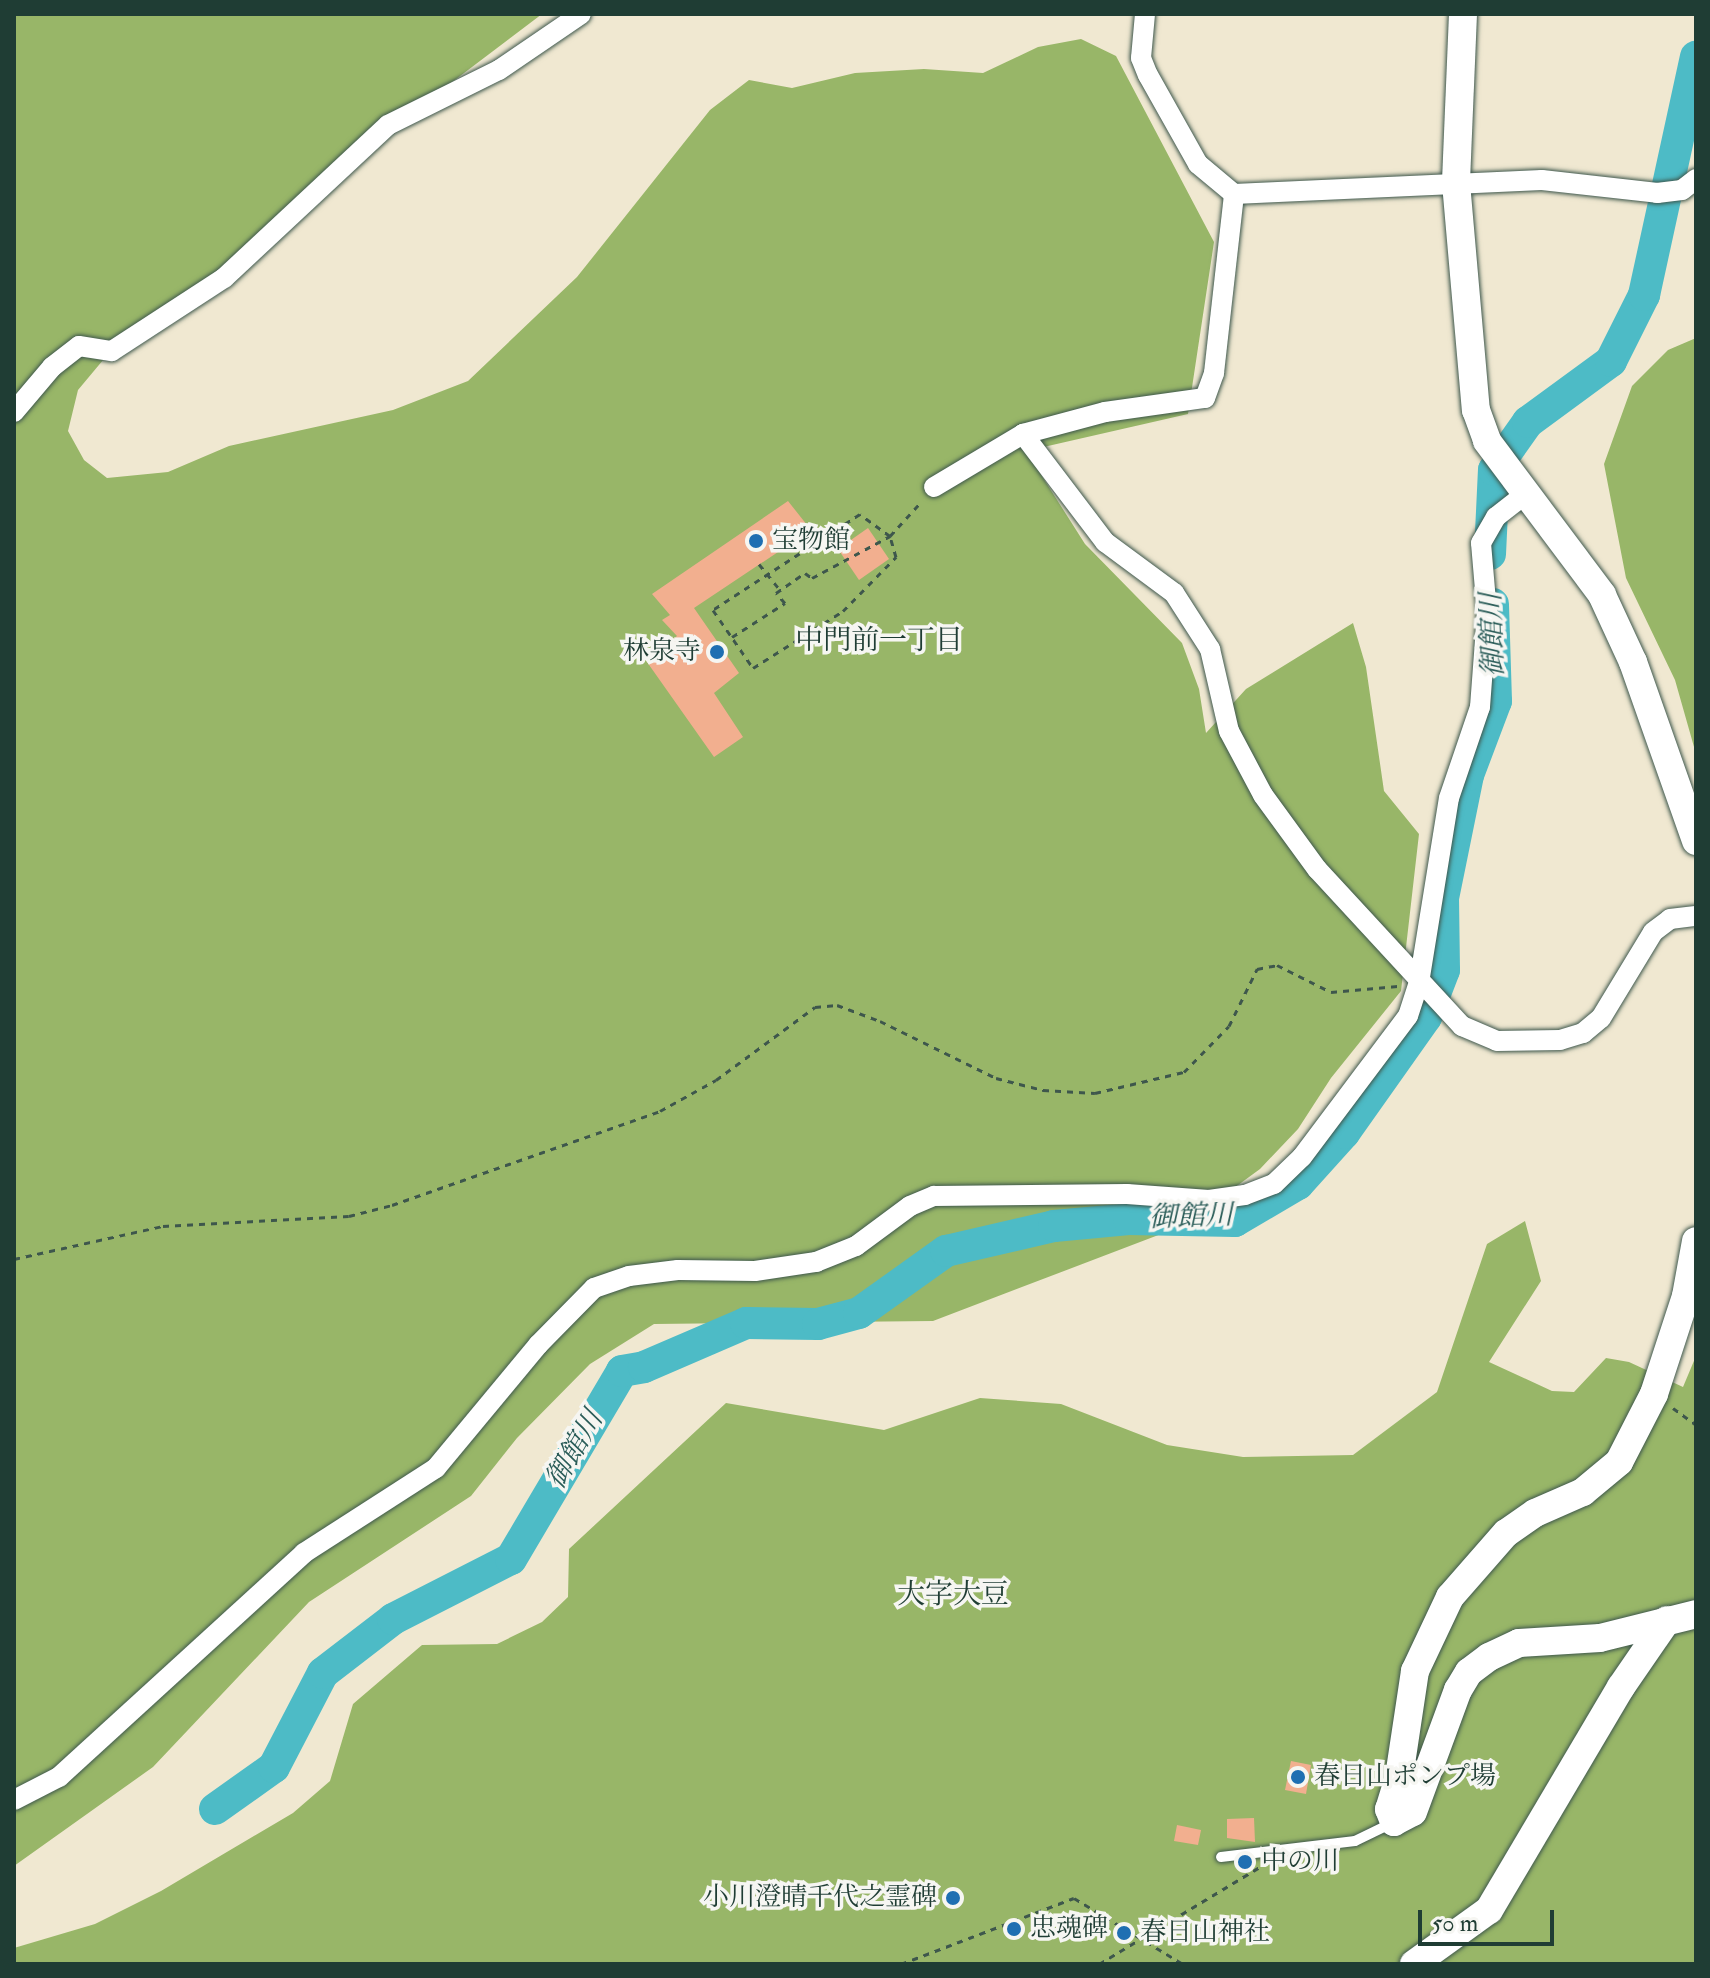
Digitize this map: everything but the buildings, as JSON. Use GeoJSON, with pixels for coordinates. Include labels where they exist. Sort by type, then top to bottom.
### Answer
{"type":"FeatureCollection","features":[{"type":"Feature","properties":{"kind":"main road"},"geometry":{"type":"LineString","coordinates":[[1463,14],[1456,183],[1476,410],[1487,441],[1524,495],[1602,595],[1633,662],[1696,841]]}},
{"type":"Feature","properties":{"kind":"main road"},"geometry":{"type":"LineString","coordinates":[[1696,1241],[1686,1296],[1654,1394],[1619,1462],[1604,1478],[1506,1533],[1450,1597],[1415,1671],[1399,1777],[1389,1809],[1394,1822],[1413,1812],[1458,1690],[1469,1672],[1489,1657],[1519,1643],[1600,1638],[1696,1614]]}},
{"type":"Feature","properties":{"kind":"main road"},"geometry":{"type":"LineString","coordinates":[[1414,1964],[1489,1910],[1621,1687],[1667,1620]]}},
{"type":"Feature","properties":{"kind":"street"},"geometry":{"type":"LineString","coordinates":[[14,412],[52,367],[79,346],[112,351],[224,278],[388,125],[499,70],[581,14]]}},
{"type":"Feature","properties":{"kind":"street"},"geometry":{"type":"LineString","coordinates":[[1145,14],[1141,58],[1148,75],[1198,164],[1234,194],[1542,180],[1657,193],[1689,185]]}},
{"type":"Feature","properties":{"kind":"street"},"geometry":{"type":"LineString","coordinates":[[934,487],[1023,434],[1105,412],[1205,398],[1214,373],[1234,194]]}},
{"type":"Feature","properties":{"kind":"street"},"geometry":{"type":"LineString","coordinates":[[1023,434],[1105,542],[1174,593],[1210,649],[1229,731],[1263,795],[1317,869],[1419,983],[1479,1037],[1560,1040],[1583,1033],[1601,1018],[1653,932],[1670,919],[1696,916]]}},
{"type":"Feature","properties":{"kind":"street"},"geometry":{"type":"LineString","coordinates":[[14,1800],[59,1777],[304,1553],[436,1468],[538,1345],[594,1288],[629,1276],[678,1270],[755,1271],[816,1262],[856,1246],[910,1206],[934,1196],[1127,1194],[1209,1200],[1245,1195],[1274,1184],[1302,1157],[1408,1016],[1419,983],[1449,798],[1480,707],[1487,613],[1481,543],[1496,517],[1524,495]]}},
{"type":"Feature","properties":{"kind":"lane"},"geometry":{"type":"LineString","coordinates":[[1221,1857],[1355,1841],[1394,1822]]}},
{"type":"Feature","properties":{"kind":"path"},"geometry":{"type":"LineString","coordinates":[[732,637],[785,603],[776,593],[780,590],[890,536],[934,487]]}},
{"type":"Feature","properties":{"kind":"path"},"geometry":{"type":"LineString","coordinates":[[860,514],[890,536],[896,557],[843,611],[753,668],[713,610],[860,514]]}},
{"type":"Feature","properties":{"kind":"path"},"geometry":{"type":"LineString","coordinates":[[759,564],[780,590]]}},
{"type":"Feature","properties":{"kind":"path"},"geometry":{"type":"LineString","coordinates":[[14,1259],[163,1226],[349,1216],[392,1205],[660,1111],[716,1080],[815,1007],[837,1005],[880,1021],[996,1078],[1043,1090],[1095,1093],[1184,1072],[1229,1026],[1257,969],[1277,965],[1331,992],[1419,983]]}},
{"type":"Feature","properties":{"kind":"path"},"geometry":{"type":"LineString","coordinates":[[1654,1394],[1696,1425]]}},
{"type":"Feature","properties":{"kind":"path"},"geometry":{"type":"LineString","coordinates":[[1099,1964],[1265,1865]]}},
{"type":"Feature","properties":{"kind":"path"},"geometry":{"type":"LineString","coordinates":[[901,1964],[1074,1898],[1143,1936],[1183,1964]]}},
{"type":"Feature","properties":{"kind":"green space"},"geometry":{"type":"Polygon","coordinates":[[[14,14],[542,14],[320,182],[212,280],[129,329],[78,390],[68,431],[84,460],[107,478],[168,472],[229,446],[393,410],[468,381],[577,277],[710,110],[749,80],[792,88],[855,73],[924,69],[983,73],[1038,47],[1081,39],[1116,56],[1214,242],[1188,414],[1026,451],[1085,544],[1182,643],[1199,689],[1206,733],[1246,689],[1353,623],[1366,667],[1384,791],[1419,834],[1401,991],[1331,1078],[1298,1129],[1260,1169],[1182,1226],[933,1321],[654,1324],[590,1364],[517,1438],[471,1496],[309,1602],[153,1767],[14,1866],[14,14]]]}},
{"type":"Feature","properties":{"kind":"green space"},"geometry":{"type":"Polygon","coordinates":[[[1696,338],[1696,754],[1675,680],[1626,578],[1604,464],[1632,386],[1668,350],[1696,338]]]}},
{"type":"Feature","properties":{"kind":"green space"},"geometry":{"type":"Polygon","coordinates":[[[1525,1221],[1541,1281],[1489,1362],[1552,1391],[1574,1392],[1606,1358],[1629,1362],[1683,1387],[1696,1356],[1696,1964],[14,1964],[14,1948],[95,1924],[161,1891],[293,1813],[330,1781],[353,1704],[422,1645],[497,1644],[542,1622],[568,1597],[569,1549],[726,1403],[884,1430],[980,1398],[1061,1404],[1167,1445],[1243,1457],[1353,1455],[1437,1392],[1487,1244],[1525,1221]]]}},
{"type":"Feature","properties":{"kind":"waterway","name":"御館川"},"geometry":{"type":"LineString","coordinates":[[1490,554],[1494,470],[1528,422],[1611,361],[1644,295],[1696,57]]}},
{"type":"Feature","properties":{"kind":"waterway","name":"御館川"},"geometry":{"type":"LineString","coordinates":[[215,1809],[274,1767],[323,1673],[393,1619],[511,1559],[622,1371],[644,1367],[746,1323],[818,1324],[859,1313],[946,1251],[1054,1226],[1129,1219],[1235,1221],[1298,1184],[1344,1133],[1426,1017],[1444,970],[1443,898],[1468,775],[1496,701],[1493,604]]}},
{"type":"Feature","properties":{"kind":"place","name":"宝物館"},"geometry":{"type":"Point","coordinates":[756,541]}},
{"type":"Feature","properties":{"kind":"place","name":"林泉寺"},"geometry":{"type":"Point","coordinates":[717,652]}},
{"type":"Feature","properties":{"kind":"place","name":"春日山ポンプ場"},"geometry":{"type":"Point","coordinates":[1298,1777]}},
{"type":"Feature","properties":{"kind":"place","name":"中の川"},"geometry":{"type":"Point","coordinates":[1245,1862]}},
{"type":"Feature","properties":{"kind":"place","name":"小川澄晴千代之霊碑"},"geometry":{"type":"Point","coordinates":[953,1898]}},
{"type":"Feature","properties":{"kind":"place","name":"忠魂碑"},"geometry":{"type":"Point","coordinates":[1014,1929]}},
{"type":"Feature","properties":{"kind":"place","name":"春日山神社"},"geometry":{"type":"Point","coordinates":[1124,1933]}},
{"type":"Feature","properties":{"kind":"district","name":"中門前一丁目"},"geometry":{"type":"Point","coordinates":[879,641]}},
{"type":"Feature","properties":{"kind":"district","name":"大字大豆"},"geometry":{"type":"Point","coordinates":[953,1595]}}]}
